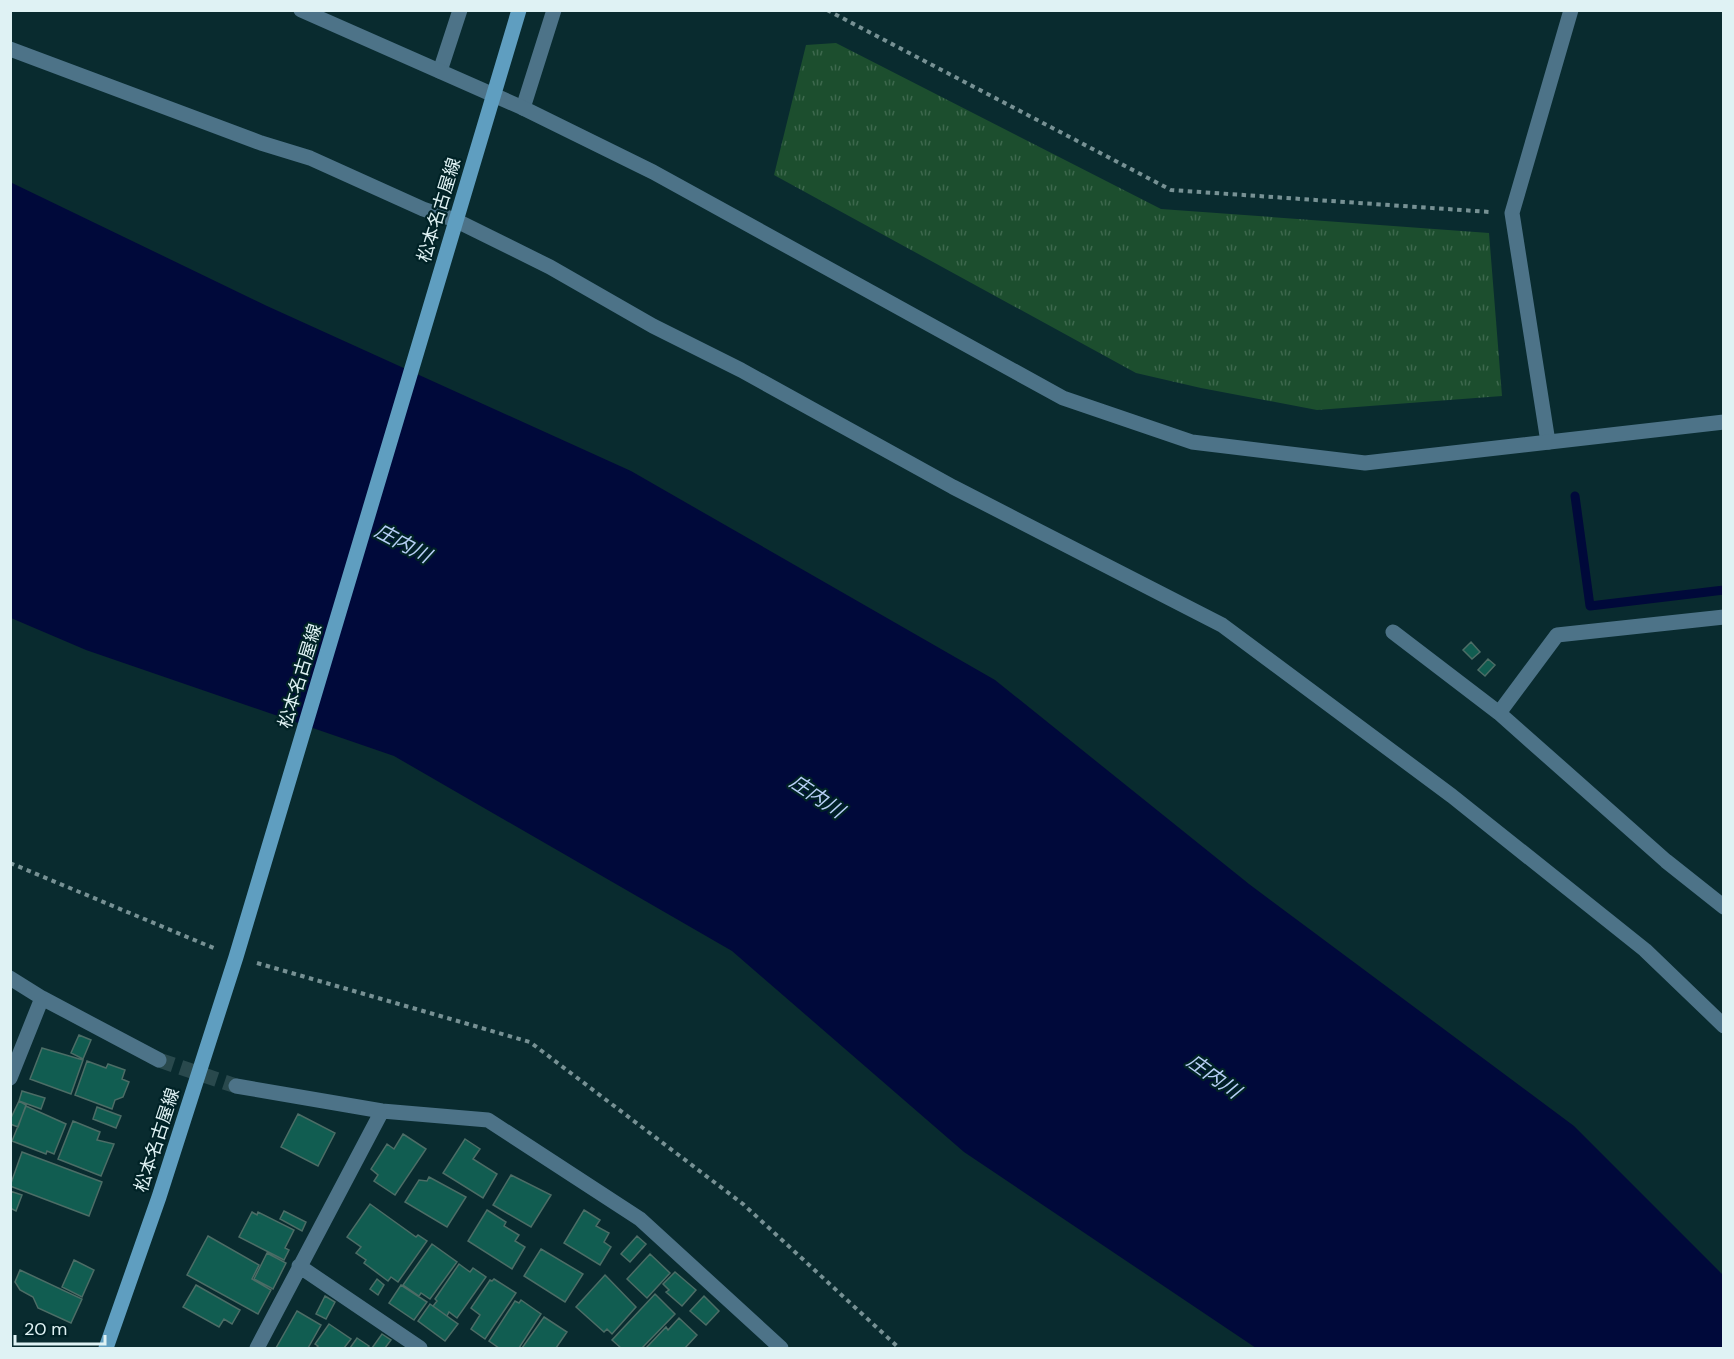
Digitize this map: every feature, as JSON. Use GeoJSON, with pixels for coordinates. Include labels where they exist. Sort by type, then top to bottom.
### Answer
{"type":"FeatureCollection","features":[{"type":"Feature","properties":{"kind":"main road","name":"松本名古屋線"},"geometry":{"type":"LineString","coordinates":[[106,1348],[159,1197],[241,941],[519,10]]}},
{"type":"Feature","properties":{"kind":"street"},"geometry":{"type":"LineString","coordinates":[[301,10],[523,108],[653,172],[1063,398],[1191,442],[1365,463],[1724,422]]}},
{"type":"Feature","properties":{"kind":"street"},"geometry":{"type":"LineString","coordinates":[[440,71],[460,10]]}},
{"type":"Feature","properties":{"kind":"street"},"geometry":{"type":"LineString","coordinates":[[523,108],[554,10]]}},
{"type":"Feature","properties":{"kind":"street"},"geometry":{"type":"LineString","coordinates":[[1548,442],[1512,213],[1571,10]]}},
{"type":"Feature","properties":{"kind":"street"},"geometry":{"type":"LineString","coordinates":[[10,49],[261,143],[310,158],[423,209],[455,220],[550,267],[652,326],[741,370],[953,487],[1222,625],[1452,796],[1645,950],[1724,1026]]}},
{"type":"Feature","properties":{"kind":"street"},"geometry":{"type":"LineString","coordinates":[[1499,713],[1557,635],[1724,617]]}},
{"type":"Feature","properties":{"kind":"street"},"geometry":{"type":"LineString","coordinates":[[1393,632],[1499,713],[1666,861],[1724,907]]}},
{"type":"Feature","properties":{"kind":"street"},"geometry":{"type":"LineString","coordinates":[[10,978],[42,998],[159,1060]]}},
{"type":"Feature","properties":{"kind":"street"},"geometry":{"type":"LineString","coordinates":[[10,1078],[42,998]]}},
{"type":"Feature","properties":{"kind":"street"},"geometry":{"type":"LineString","coordinates":[[236,1086],[382,1112],[488,1120],[640,1219],[781,1348]]}},
{"type":"Feature","properties":{"kind":"street"},"geometry":{"type":"LineString","coordinates":[[257,1348],[382,1112]]}},
{"type":"Feature","properties":{"kind":"street"},"geometry":{"type":"LineString","coordinates":[[299,1266],[420,1348]]}},
{"type":"Feature","properties":{"kind":"path"},"geometry":{"type":"LineString","coordinates":[[827,10],[1171,190],[1512,213]]}},
{"type":"Feature","properties":{"kind":"path"},"geometry":{"type":"LineString","coordinates":[[10,863],[236,957],[530,1042],[742,1203],[900,1348]]}},
{"type":"Feature","properties":{"kind":"green space"},"geometry":{"type":"Polygon","coordinates":[[[836,43],[1161,209],[1489,233],[1502,396],[1317,410],[1136,373],[774,175],[806,45],[836,43]]]}},
{"type":"Feature","properties":{"kind":"water","name":"庄内川"},"geometry":{"type":"Polygon","coordinates":[[[10,182],[267,306],[631,471],[995,680],[1249,884],[1574,1126],[1723,1275],[1723,1348],[1256,1348],[964,1152],[732,951],[394,756],[86,650],[11,618],[10,182]]]}},
{"type":"Feature","properties":{"kind":"building"},"geometry":{"type":"Polygon","coordinates":[[[1471,642],[1480,652],[1472,659],[1463,650],[1471,642]]]}},
{"type":"Feature","properties":{"kind":"building"},"geometry":{"type":"Polygon","coordinates":[[[1488,659],[1495,665],[1485,676],[1478,670],[1488,659]]]}},
{"type":"Feature","properties":{"kind":"building"},"geometry":{"type":"Polygon","coordinates":[[[79,1035],[91,1040],[83,1059],[71,1053],[79,1035]]]}},
{"type":"Feature","properties":{"kind":"building"},"geometry":{"type":"Polygon","coordinates":[[[42,1048],[83,1060],[71,1094],[30,1079],[42,1048]]]}},
{"type":"Feature","properties":{"kind":"building"},"geometry":{"type":"Polygon","coordinates":[[[87,1061],[106,1068],[108,1064],[125,1070],[122,1079],[129,1082],[123,1097],[115,1100],[112,1109],[75,1095],[87,1061]]]}},
{"type":"Feature","properties":{"kind":"building"},"geometry":{"type":"Polygon","coordinates":[[[22,1091],[45,1098],[41,1109],[19,1101],[22,1091]]]}},
{"type":"Feature","properties":{"kind":"building"},"geometry":{"type":"Polygon","coordinates":[[[19,1101],[26,1105],[18,1127],[10,1124],[10,1120],[19,1101]]]}},
{"type":"Feature","properties":{"kind":"building"},"geometry":{"type":"Polygon","coordinates":[[[26,1106],[66,1124],[54,1154],[47,1151],[46,1154],[12,1141],[26,1106]]]}},
{"type":"Feature","properties":{"kind":"building"},"geometry":{"type":"Polygon","coordinates":[[[97,1107],[121,1116],[116,1128],[93,1119],[97,1107]]]}},
{"type":"Feature","properties":{"kind":"building"},"geometry":{"type":"Polygon","coordinates":[[[298,1114],[335,1133],[318,1166],[281,1147],[298,1114]]]}},
{"type":"Feature","properties":{"kind":"building"},"geometry":{"type":"Polygon","coordinates":[[[73,1121],[100,1132],[97,1140],[114,1144],[101,1176],[58,1159],[73,1121]]]}},
{"type":"Feature","properties":{"kind":"building"},"geometry":{"type":"Polygon","coordinates":[[[403,1134],[426,1149],[395,1195],[374,1181],[378,1175],[371,1169],[387,1144],[394,1149],[403,1134]]]}},
{"type":"Feature","properties":{"kind":"building"},"geometry":{"type":"Polygon","coordinates":[[[465,1139],[480,1149],[473,1159],[497,1174],[483,1198],[443,1173],[465,1139]]]}},
{"type":"Feature","properties":{"kind":"building"},"geometry":{"type":"Polygon","coordinates":[[[22,1152],[102,1182],[89,1216],[10,1186],[22,1152]]]}},
{"type":"Feature","properties":{"kind":"building"},"geometry":{"type":"Polygon","coordinates":[[[511,1175],[551,1195],[531,1227],[493,1205],[511,1175]]]}},
{"type":"Feature","properties":{"kind":"building"},"geometry":{"type":"Polygon","coordinates":[[[429,1177],[466,1197],[447,1227],[405,1202],[419,1180],[427,1181],[429,1177]]]}},
{"type":"Feature","properties":{"kind":"building"},"geometry":{"type":"Polygon","coordinates":[[[10,1191],[22,1195],[16,1211],[10,1208],[10,1191]]]}},
{"type":"Feature","properties":{"kind":"building"},"geometry":{"type":"Polygon","coordinates":[[[370,1204],[416,1237],[418,1235],[427,1241],[398,1282],[391,1277],[388,1281],[364,1263],[366,1260],[356,1253],[361,1247],[347,1237],[370,1204]]]}},
{"type":"Feature","properties":{"kind":"building"},"geometry":{"type":"Polygon","coordinates":[[[487,1210],[506,1222],[504,1226],[519,1235],[515,1241],[525,1247],[512,1269],[468,1241],[487,1210]]]}},
{"type":"Feature","properties":{"kind":"building"},"geometry":{"type":"Polygon","coordinates":[[[584,1210],[600,1220],[596,1226],[609,1233],[604,1242],[611,1247],[600,1265],[564,1243],[584,1210]]]}},
{"type":"Feature","properties":{"kind":"building"},"geometry":{"type":"Polygon","coordinates":[[[284,1211],[306,1222],[302,1231],[280,1219],[284,1211]]]}},
{"type":"Feature","properties":{"kind":"building"},"geometry":{"type":"Polygon","coordinates":[[[252,1212],[257,1215],[258,1212],[294,1230],[285,1248],[289,1250],[284,1260],[239,1237],[252,1212]]]}},
{"type":"Feature","properties":{"kind":"building"},"geometry":{"type":"Polygon","coordinates":[[[208,1236],[259,1265],[252,1279],[271,1290],[258,1314],[187,1275],[208,1236]]]}},
{"type":"Feature","properties":{"kind":"building"},"geometry":{"type":"Polygon","coordinates":[[[637,1236],[646,1244],[630,1262],[621,1254],[637,1236]]]}},
{"type":"Feature","properties":{"kind":"building"},"geometry":{"type":"Polygon","coordinates":[[[432,1244],[457,1262],[430,1299],[421,1293],[419,1296],[403,1285],[432,1244]]]}},
{"type":"Feature","properties":{"kind":"building"},"geometry":{"type":"Polygon","coordinates":[[[541,1249],[583,1274],[565,1302],[524,1276],[541,1249]]]}},
{"type":"Feature","properties":{"kind":"building"},"geometry":{"type":"Polygon","coordinates":[[[267,1253],[286,1263],[273,1289],[254,1279],[267,1253]]]}},
{"type":"Feature","properties":{"kind":"building"},"geometry":{"type":"Polygon","coordinates":[[[650,1254],[670,1273],[647,1298],[627,1279],[650,1254]]]}},
{"type":"Feature","properties":{"kind":"building"},"geometry":{"type":"Polygon","coordinates":[[[74,1260],[94,1270],[82,1297],[62,1287],[74,1260]]]}},
{"type":"Feature","properties":{"kind":"building"},"geometry":{"type":"Polygon","coordinates":[[[459,1264],[470,1272],[473,1268],[486,1277],[457,1318],[449,1312],[447,1316],[433,1306],[437,1301],[435,1299],[459,1264]]]}},
{"type":"Feature","properties":{"kind":"building"},"geometry":{"type":"Polygon","coordinates":[[[20,1270],[82,1299],[71,1323],[38,1308],[33,1297],[20,1290],[15,1282],[20,1270]]]}},
{"type":"Feature","properties":{"kind":"building"},"geometry":{"type":"Polygon","coordinates":[[[675,1272],[696,1290],[682,1306],[666,1292],[669,1290],[663,1284],[675,1272]]]}},
{"type":"Feature","properties":{"kind":"building"},"geometry":{"type":"Polygon","coordinates":[[[605,1275],[636,1307],[612,1334],[607,1329],[604,1332],[576,1307],[605,1275]]]}},
{"type":"Feature","properties":{"kind":"building"},"geometry":{"type":"Polygon","coordinates":[[[377,1279],[384,1285],[378,1295],[370,1289],[377,1279]]]}},
{"type":"Feature","properties":{"kind":"building"},"geometry":{"type":"Polygon","coordinates":[[[494,1279],[516,1293],[485,1339],[471,1329],[480,1315],[471,1308],[490,1280],[494,1279]]]}},
{"type":"Feature","properties":{"kind":"building"},"geometry":{"type":"Polygon","coordinates":[[[196,1285],[240,1310],[232,1324],[224,1319],[219,1327],[183,1307],[196,1285]]]}},
{"type":"Feature","properties":{"kind":"building"},"geometry":{"type":"Polygon","coordinates":[[[401,1285],[427,1302],[414,1320],[389,1303],[401,1285]]]}},
{"type":"Feature","properties":{"kind":"building"},"geometry":{"type":"Polygon","coordinates":[[[655,1294],[675,1314],[642,1348],[621,1348],[612,1340],[655,1294]]]}},
{"type":"Feature","properties":{"kind":"building"},"geometry":{"type":"Polygon","coordinates":[[[325,1296],[335,1302],[326,1319],[316,1314],[325,1296]]]}},
{"type":"Feature","properties":{"kind":"building"},"geometry":{"type":"Polygon","coordinates":[[[704,1296],[719,1311],[706,1325],[690,1311],[704,1296]]]}},
{"type":"Feature","properties":{"kind":"building"},"geometry":{"type":"Polygon","coordinates":[[[521,1300],[541,1314],[519,1348],[499,1348],[489,1341],[515,1301],[519,1303],[521,1300]]]}},
{"type":"Feature","properties":{"kind":"building"},"geometry":{"type":"Polygon","coordinates":[[[430,1304],[458,1324],[445,1341],[418,1321],[430,1304]]]}},
{"type":"Feature","properties":{"kind":"building"},"geometry":{"type":"Polygon","coordinates":[[[297,1311],[321,1325],[308,1348],[276,1348],[297,1311]]]}},
{"type":"Feature","properties":{"kind":"building"},"geometry":{"type":"Polygon","coordinates":[[[544,1317],[567,1332],[556,1348],[522,1348],[544,1317]]]}},
{"type":"Feature","properties":{"kind":"building"},"geometry":{"type":"Polygon","coordinates":[[[679,1318],[697,1335],[685,1348],[646,1348],[666,1327],[668,1330],[679,1318]]]}},
{"type":"Feature","properties":{"kind":"building"},"geometry":{"type":"Polygon","coordinates":[[[329,1324],[351,1339],[344,1348],[316,1348],[318,1346],[315,1344],[329,1324]]]}},
{"type":"Feature","properties":{"kind":"building"},"geometry":{"type":"Polygon","coordinates":[[[382,1334],[391,1340],[385,1348],[372,1348],[382,1334]]]}},
{"type":"Feature","properties":{"kind":"building"},"geometry":{"type":"Polygon","coordinates":[[[357,1338],[369,1346],[350,1348],[357,1338]]]}},
{"type":"Feature","properties":{"kind":"waterway"},"geometry":{"type":"LineString","coordinates":[[1575,496],[1590,606],[1724,590]]}},
{"type":"Feature","properties":{"kind":"tunnel"},"geometry":{"type":"LineString","coordinates":[[159,1060],[236,1086]]}}]}
